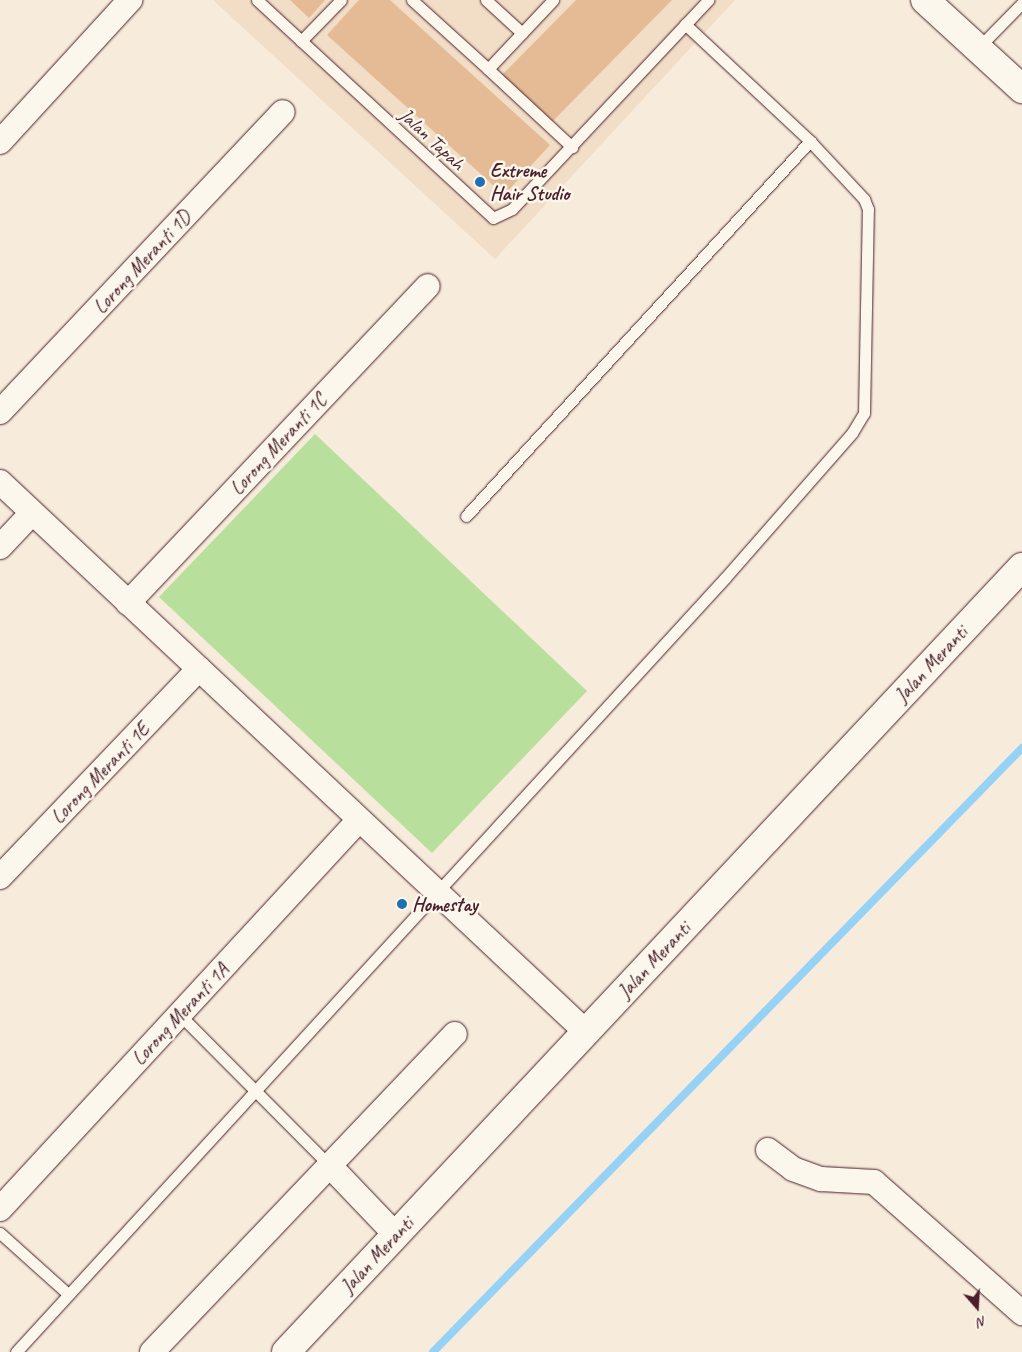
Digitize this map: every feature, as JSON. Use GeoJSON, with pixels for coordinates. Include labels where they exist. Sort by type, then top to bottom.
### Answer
{"type":"FeatureCollection","features":[{"type":"Feature","properties":{"kind":"main road"},"geometry":{"type":"LineString","coordinates":[[925,0],[1022,89]]}},
{"type":"Feature","properties":{"kind":"main road","name":"Jalan Meranti"},"geometry":{"type":"LineString","coordinates":[[286,1352],[1022,567]]}},
{"type":"Feature","properties":{"kind":"street"},"geometry":{"type":"LineString","coordinates":[[0,142],[130,0]]}},
{"type":"Feature","properties":{"kind":"street","name":"Lorong Meranti 1D"},"geometry":{"type":"LineString","coordinates":[[0,412],[283,112]]}},
{"type":"Feature","properties":{"kind":"street","name":"Lorong Meranti 1C"},"geometry":{"type":"LineString","coordinates":[[128,603],[428,286]]}},
{"type":"Feature","properties":{"kind":"street"},"geometry":{"type":"LineString","coordinates":[[0,482],[586,1032]]}},
{"type":"Feature","properties":{"kind":"street"},"geometry":{"type":"LineString","coordinates":[[0,548],[32,513]]}},
{"type":"Feature","properties":{"kind":"street","name":"Lorong Meranti 1E"},"geometry":{"type":"LineString","coordinates":[[0,877],[199,669]]}},
{"type":"Feature","properties":{"kind":"street","name":"Lorong Meranti 1A"},"geometry":{"type":"LineString","coordinates":[[0,1208],[359,820]]}},
{"type":"Feature","properties":{"kind":"street"},"geometry":{"type":"LineString","coordinates":[[152,1352],[332,1167],[456,1034]]}},
{"type":"Feature","properties":{"kind":"street"},"geometry":{"type":"LineString","coordinates":[[768,1150],[793,1169],[821,1179],[874,1182],[1022,1312]]}},
{"type":"Feature","properties":{"kind":"street"},"geometry":{"type":"LineString","coordinates":[[332,1167],[396,1235]]}},
{"type":"Feature","properties":{"kind":"lane","name":"Jalan Tapah"},"geometry":{"type":"LineString","coordinates":[[257,0],[300,42],[492,218],[512,209],[708,0]]}},
{"type":"Feature","properties":{"kind":"lane"},"geometry":{"type":"LineString","coordinates":[[300,42],[341,0]]}},
{"type":"Feature","properties":{"kind":"lane"},"geometry":{"type":"LineString","coordinates":[[412,0],[572,147]]}},
{"type":"Feature","properties":{"kind":"lane"},"geometry":{"type":"LineString","coordinates":[[486,0],[522,33]]}},
{"type":"Feature","properties":{"kind":"lane"},"geometry":{"type":"LineString","coordinates":[[488,69],[553,0]]}},
{"type":"Feature","properties":{"kind":"lane"},"geometry":{"type":"LineString","coordinates":[[978,49],[1022,3]]}},
{"type":"Feature","properties":{"kind":"lane"},"geometry":{"type":"LineString","coordinates":[[16,1352],[725,578],[852,433],[864,413],[868,209],[864,199],[810,141],[685,24]]}},
{"type":"Feature","properties":{"kind":"lane"},"geometry":{"type":"LineString","coordinates":[[466,516],[810,141]]}},
{"type":"Feature","properties":{"kind":"lane"},"geometry":{"type":"LineString","coordinates":[[179,1014],[332,1167]]}},
{"type":"Feature","properties":{"kind":"lane"},"geometry":{"type":"LineString","coordinates":[[0,1233],[68,1294]]}},
{"type":"Feature","properties":{"kind":"shaded area"},"geometry":{"type":"Polygon","coordinates":[[[213,0],[735,0],[495,259],[213,0]]]}},
{"type":"Feature","properties":{"kind":"green space"},"geometry":{"type":"Polygon","coordinates":[[[315,434],[587,691],[432,853],[159,597],[315,434]]]}},
{"type":"Feature","properties":{"kind":"building"},"geometry":{"type":"Polygon","coordinates":[[[290,0],[325,0],[309,18],[290,0]]]}},
{"type":"Feature","properties":{"kind":"building"},"geometry":{"type":"Polygon","coordinates":[[[359,0],[390,0],[550,145],[504,195],[327,35],[359,0]]]}},
{"type":"Feature","properties":{"kind":"building"},"geometry":{"type":"Polygon","coordinates":[[[576,0],[672,0],[549,125],[500,77],[576,0]]]}},
{"type":"Feature","properties":{"kind":"waterway"},"geometry":{"type":"LineString","coordinates":[[433,1352],[1022,748]]}},
{"type":"Feature","properties":{"kind":"place","name":"Extreme Hair Studio"},"geometry":{"type":"Point","coordinates":[480,182]}},
{"type":"Feature","properties":{"kind":"place","name":"Homestay"},"geometry":{"type":"Point","coordinates":[402,904]}}]}
